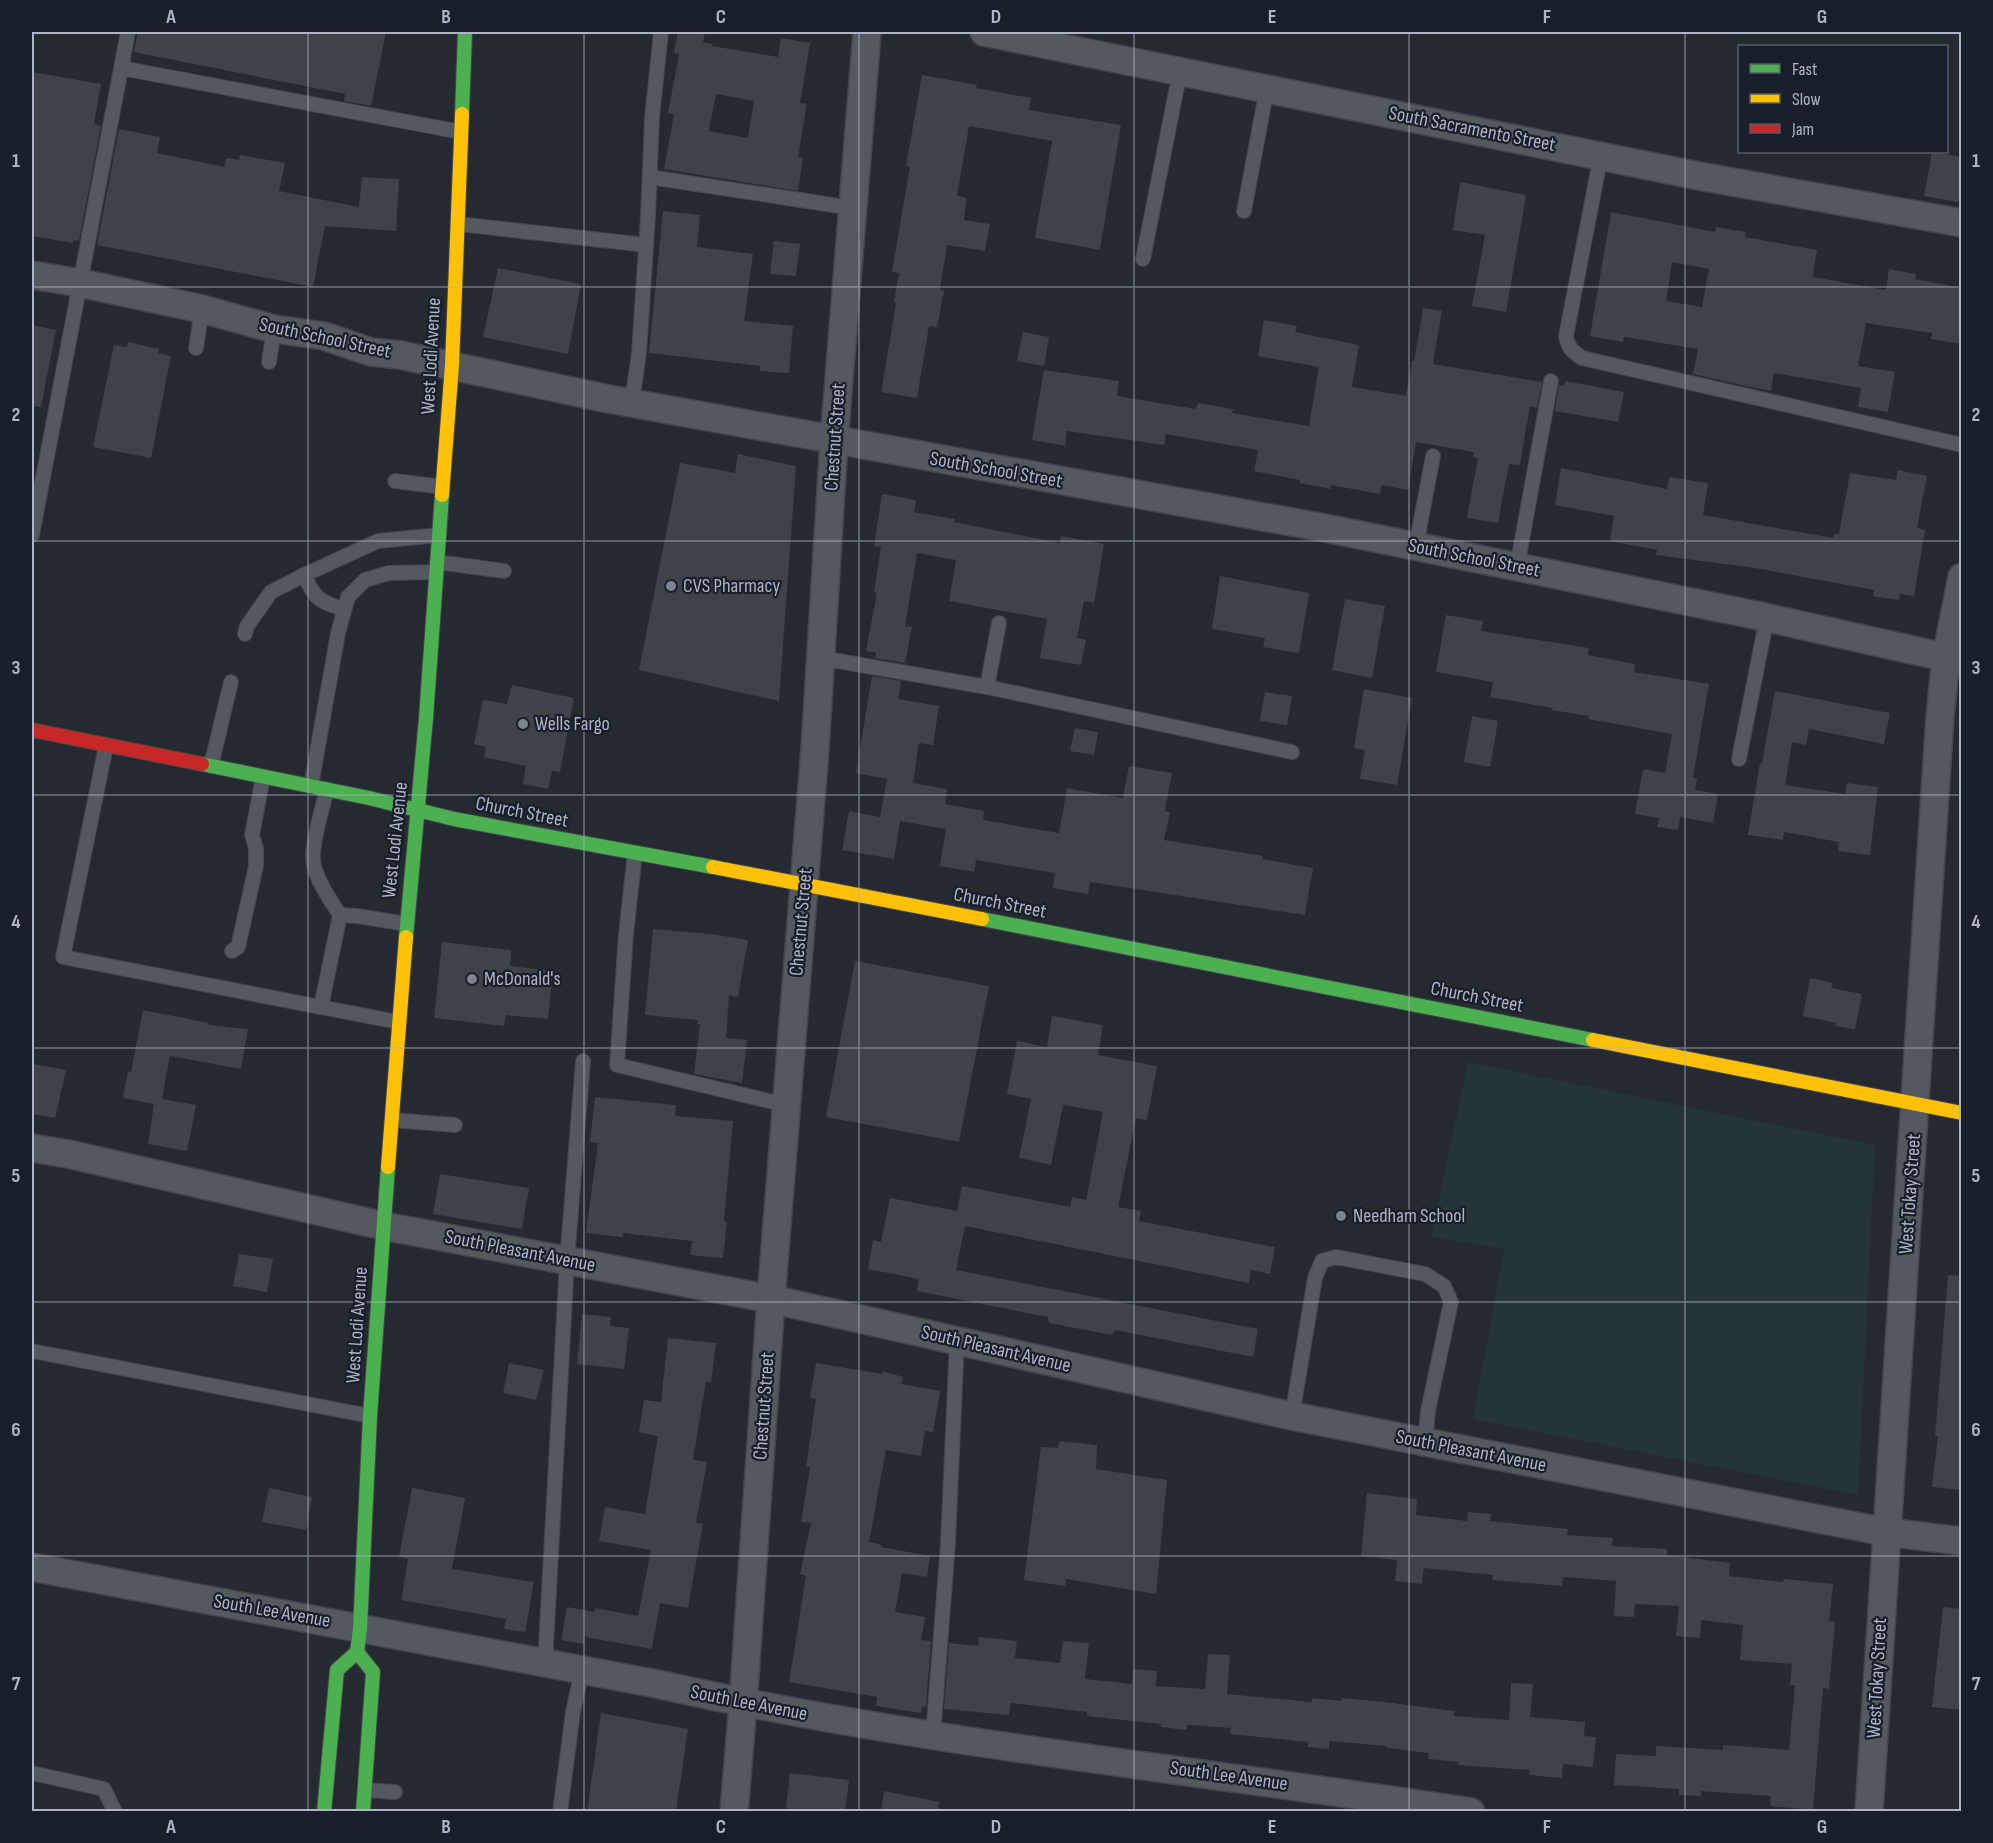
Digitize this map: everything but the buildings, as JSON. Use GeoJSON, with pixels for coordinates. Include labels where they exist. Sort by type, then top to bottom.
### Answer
{"type":"FeatureCollection","features":[{"type":"Feature","properties":{"kind":"street","name":"West Lodi Avenue"},"geometry":{"type":"LineString","coordinates":[[359,1640],[370,1416],[398,1022],[418,810],[452,365],[465,32]]}},
{"type":"Feature","properties":{"kind":"street","name":"Chestnut Street"},"geometry":{"type":"LineString","coordinates":[[734,1812],[771,1299],[822,658],[834,441],[867,32]]}},
{"type":"Feature","properties":{"kind":"street","name":"South Sacramento Street"},"geometry":{"type":"LineString","coordinates":[[984,32],[1699,176],[1962,224]]}},
{"type":"Feature","properties":{"kind":"street","name":"South School Street"},"geometry":{"type":"LineString","coordinates":[[32,276],[80,283],[202,309],[274,329],[324,336],[371,352],[452,365],[609,399],[834,441],[1325,528],[1767,618],[1954,659]]}},
{"type":"Feature","properties":{"kind":"street","name":"West Tokay Street"},"geometry":{"type":"LineString","coordinates":[[1869,1812],[1940,717],[1954,659],[1962,577]]}},
{"type":"Feature","properties":{"kind":"street","name":"Church Street"},"geometry":{"type":"LineString","coordinates":[[32,730],[327,789],[454,819],[804,884],[1962,1113]]}},
{"type":"Feature","properties":{"kind":"street","name":"South Pleasant Avenue"},"geometry":{"type":"LineString","coordinates":[[32,1148],[68,1154],[384,1226],[771,1299],[1292,1416],[1886,1532],[1962,1541]]}},
{"type":"Feature","properties":{"kind":"street","name":"South Lee Avenue"},"geometry":{"type":"LineString","coordinates":[[32,1566],[347,1625],[359,1640],[582,1670],[743,1704],[933,1736],[1318,1788],[1471,1812]]}},
{"type":"Feature","properties":{"kind":"street"},"geometry":{"type":"LineString","coordinates":[[359,1640],[373,1672],[363,1812]]}},
{"type":"Feature","properties":{"kind":"street"},"geometry":{"type":"LineString","coordinates":[[324,1812],[337,1670],[359,1640]]}},
{"type":"Feature","properties":{"kind":"lane"},"geometry":{"type":"LineString","coordinates":[[32,535],[128,32]]}},
{"type":"Feature","properties":{"kind":"lane"},"geometry":{"type":"LineString","coordinates":[[632,402],[639,353],[652,118],[661,32]]}},
{"type":"Feature","properties":{"kind":"lane"},"geometry":{"type":"LineString","coordinates":[[121,68],[461,132]]}},
{"type":"Feature","properties":{"kind":"lane"},"geometry":{"type":"LineString","coordinates":[[1143,259],[1180,71]]}},
{"type":"Feature","properties":{"kind":"lane"},"geometry":{"type":"LineString","coordinates":[[1244,211],[1267,88]]}},
{"type":"Feature","properties":{"kind":"lane"},"geometry":{"type":"LineString","coordinates":[[1601,155],[1566,336],[1568,345],[1574,353],[1582,358],[1962,445]]}},
{"type":"Feature","properties":{"kind":"lane"},"geometry":{"type":"LineString","coordinates":[[650,177],[852,208]]}},
{"type":"Feature","properties":{"kind":"lane"},"geometry":{"type":"LineString","coordinates":[[457,224],[646,244]]}},
{"type":"Feature","properties":{"kind":"lane"},"geometry":{"type":"LineString","coordinates":[[196,348],[202,309]]}},
{"type":"Feature","properties":{"kind":"lane"},"geometry":{"type":"LineString","coordinates":[[269,362],[274,329]]}},
{"type":"Feature","properties":{"kind":"lane"},"geometry":{"type":"LineString","coordinates":[[1517,567],[1551,381]]}},
{"type":"Feature","properties":{"kind":"lane"},"geometry":{"type":"LineString","coordinates":[[1416,546],[1432,456]]}},
{"type":"Feature","properties":{"kind":"lane"},"geometry":{"type":"LineString","coordinates":[[395,481],[443,487]]}},
{"type":"Feature","properties":{"kind":"lane"},"geometry":{"type":"LineString","coordinates":[[245,634],[247,626],[271,592],[304,575],[378,541],[439,535]]}},
{"type":"Feature","properties":{"kind":"lane"},"geometry":{"type":"LineString","coordinates":[[311,786],[338,633],[348,597],[364,580],[389,573],[437,567],[504,571]]}},
{"type":"Feature","properties":{"kind":"lane"},"geometry":{"type":"LineString","coordinates":[[304,575],[312,593],[322,603],[344,609]]}},
{"type":"Feature","properties":{"kind":"lane"},"geometry":{"type":"LineString","coordinates":[[1739,759],[1767,618]]}},
{"type":"Feature","properties":{"kind":"lane"},"geometry":{"type":"LineString","coordinates":[[987,687],[999,623]]}},
{"type":"Feature","properties":{"kind":"lane"},"geometry":{"type":"LineString","coordinates":[[822,658],[987,687],[1292,752]]}},
{"type":"Feature","properties":{"kind":"lane"},"geometry":{"type":"LineString","coordinates":[[211,766],[231,682]]}},
{"type":"Feature","properties":{"kind":"lane"},"geometry":{"type":"LineString","coordinates":[[106,746],[63,957],[398,1022]]}},
{"type":"Feature","properties":{"kind":"lane"},"geometry":{"type":"LineString","coordinates":[[232,951],[238,947],[256,866],[256,848],[252,835],[263,777]]}},
{"type":"Feature","properties":{"kind":"lane"},"geometry":{"type":"LineString","coordinates":[[321,1007],[340,915],[316,871],[313,857],[327,789]]}},
{"type":"Feature","properties":{"kind":"lane"},"geometry":{"type":"LineString","coordinates":[[635,853],[626,934],[617,1065],[786,1105]]}},
{"type":"Feature","properties":{"kind":"lane"},"geometry":{"type":"LineString","coordinates":[[340,915],[407,924]]}},
{"type":"Feature","properties":{"kind":"lane"},"geometry":{"type":"LineString","coordinates":[[545,1664],[567,1261],[583,1061]]}},
{"type":"Feature","properties":{"kind":"lane"},"geometry":{"type":"LineString","coordinates":[[391,1120],[455,1125]]}},
{"type":"Feature","properties":{"kind":"lane"},"geometry":{"type":"LineString","coordinates":[[1292,1416],[1315,1278],[1322,1261],[1336,1257],[1425,1274],[1444,1286],[1451,1302],[1428,1411],[1425,1442]]}},
{"type":"Feature","properties":{"kind":"lane"},"geometry":{"type":"LineString","coordinates":[[933,1736],[948,1544],[957,1341]]}},
{"type":"Feature","properties":{"kind":"lane"},"geometry":{"type":"LineString","coordinates":[[32,1351],[370,1416]]}},
{"type":"Feature","properties":{"kind":"lane"},"geometry":{"type":"LineString","coordinates":[[560,1812],[573,1712],[582,1670]]}},
{"type":"Feature","properties":{"kind":"lane"},"geometry":{"type":"LineString","coordinates":[[32,1773],[104,1789],[115,1812]]}},
{"type":"Feature","properties":{"kind":"lane"},"geometry":{"type":"LineString","coordinates":[[365,1790],[395,1792]]}},
{"type":"Feature","properties":{"kind":"shaded area"},"geometry":{"type":"Polygon","coordinates":[[[1468,1062],[1875,1145],[1858,1495],[1473,1419],[1504,1249],[1431,1237],[1468,1062]]]}},
{"type":"Feature","properties":{"kind":"traffic: fast"},"geometry":{"type":"LineString","coordinates":[[462,114],[465,32]]}},
{"type":"Feature","properties":{"kind":"traffic: fast"},"geometry":{"type":"LineString","coordinates":[[406,937],[426,718],[442,495]]}},
{"type":"Feature","properties":{"kind":"traffic: fast"},"geometry":{"type":"LineString","coordinates":[[202,764],[369,798],[454,819],[713,867]]}},
{"type":"Feature","properties":{"kind":"traffic: fast"},"geometry":{"type":"LineString","coordinates":[[982,919],[1593,1040]]}},
{"type":"Feature","properties":{"kind":"traffic: fast"},"geometry":{"type":"LineString","coordinates":[[324,1812],[337,1670],[357,1652],[360,1629],[370,1416],[388,1167]]}},
{"type":"Feature","properties":{"kind":"traffic: fast"},"geometry":{"type":"LineString","coordinates":[[357,1652],[373,1672],[363,1812]]}},
{"type":"Feature","properties":{"kind":"traffic: slow"},"geometry":{"type":"LineString","coordinates":[[442,495],[452,365],[462,114]]}},
{"type":"Feature","properties":{"kind":"traffic: slow"},"geometry":{"type":"LineString","coordinates":[[713,867],[982,919]]}},
{"type":"Feature","properties":{"kind":"traffic: slow"},"geometry":{"type":"LineString","coordinates":[[388,1167],[406,937]]}},
{"type":"Feature","properties":{"kind":"traffic: slow"},"geometry":{"type":"LineString","coordinates":[[1593,1040],[1962,1113]]}},
{"type":"Feature","properties":{"kind":"traffic: jam"},"geometry":{"type":"LineString","coordinates":[[32,730],[202,764]]}},
{"type":"Feature","properties":{"kind":"place","name":"CVS Pharmacy"},"geometry":{"type":"Point","coordinates":[671,586]}},
{"type":"Feature","properties":{"kind":"place","name":"Wells Fargo"},"geometry":{"type":"Point","coordinates":[523,724]}},
{"type":"Feature","properties":{"kind":"place","name":"McDonald's"},"geometry":{"type":"Point","coordinates":[472,979]}},
{"type":"Feature","properties":{"kind":"place","name":"Needham School"},"geometry":{"type":"Point","coordinates":[1341,1216]}}]}
